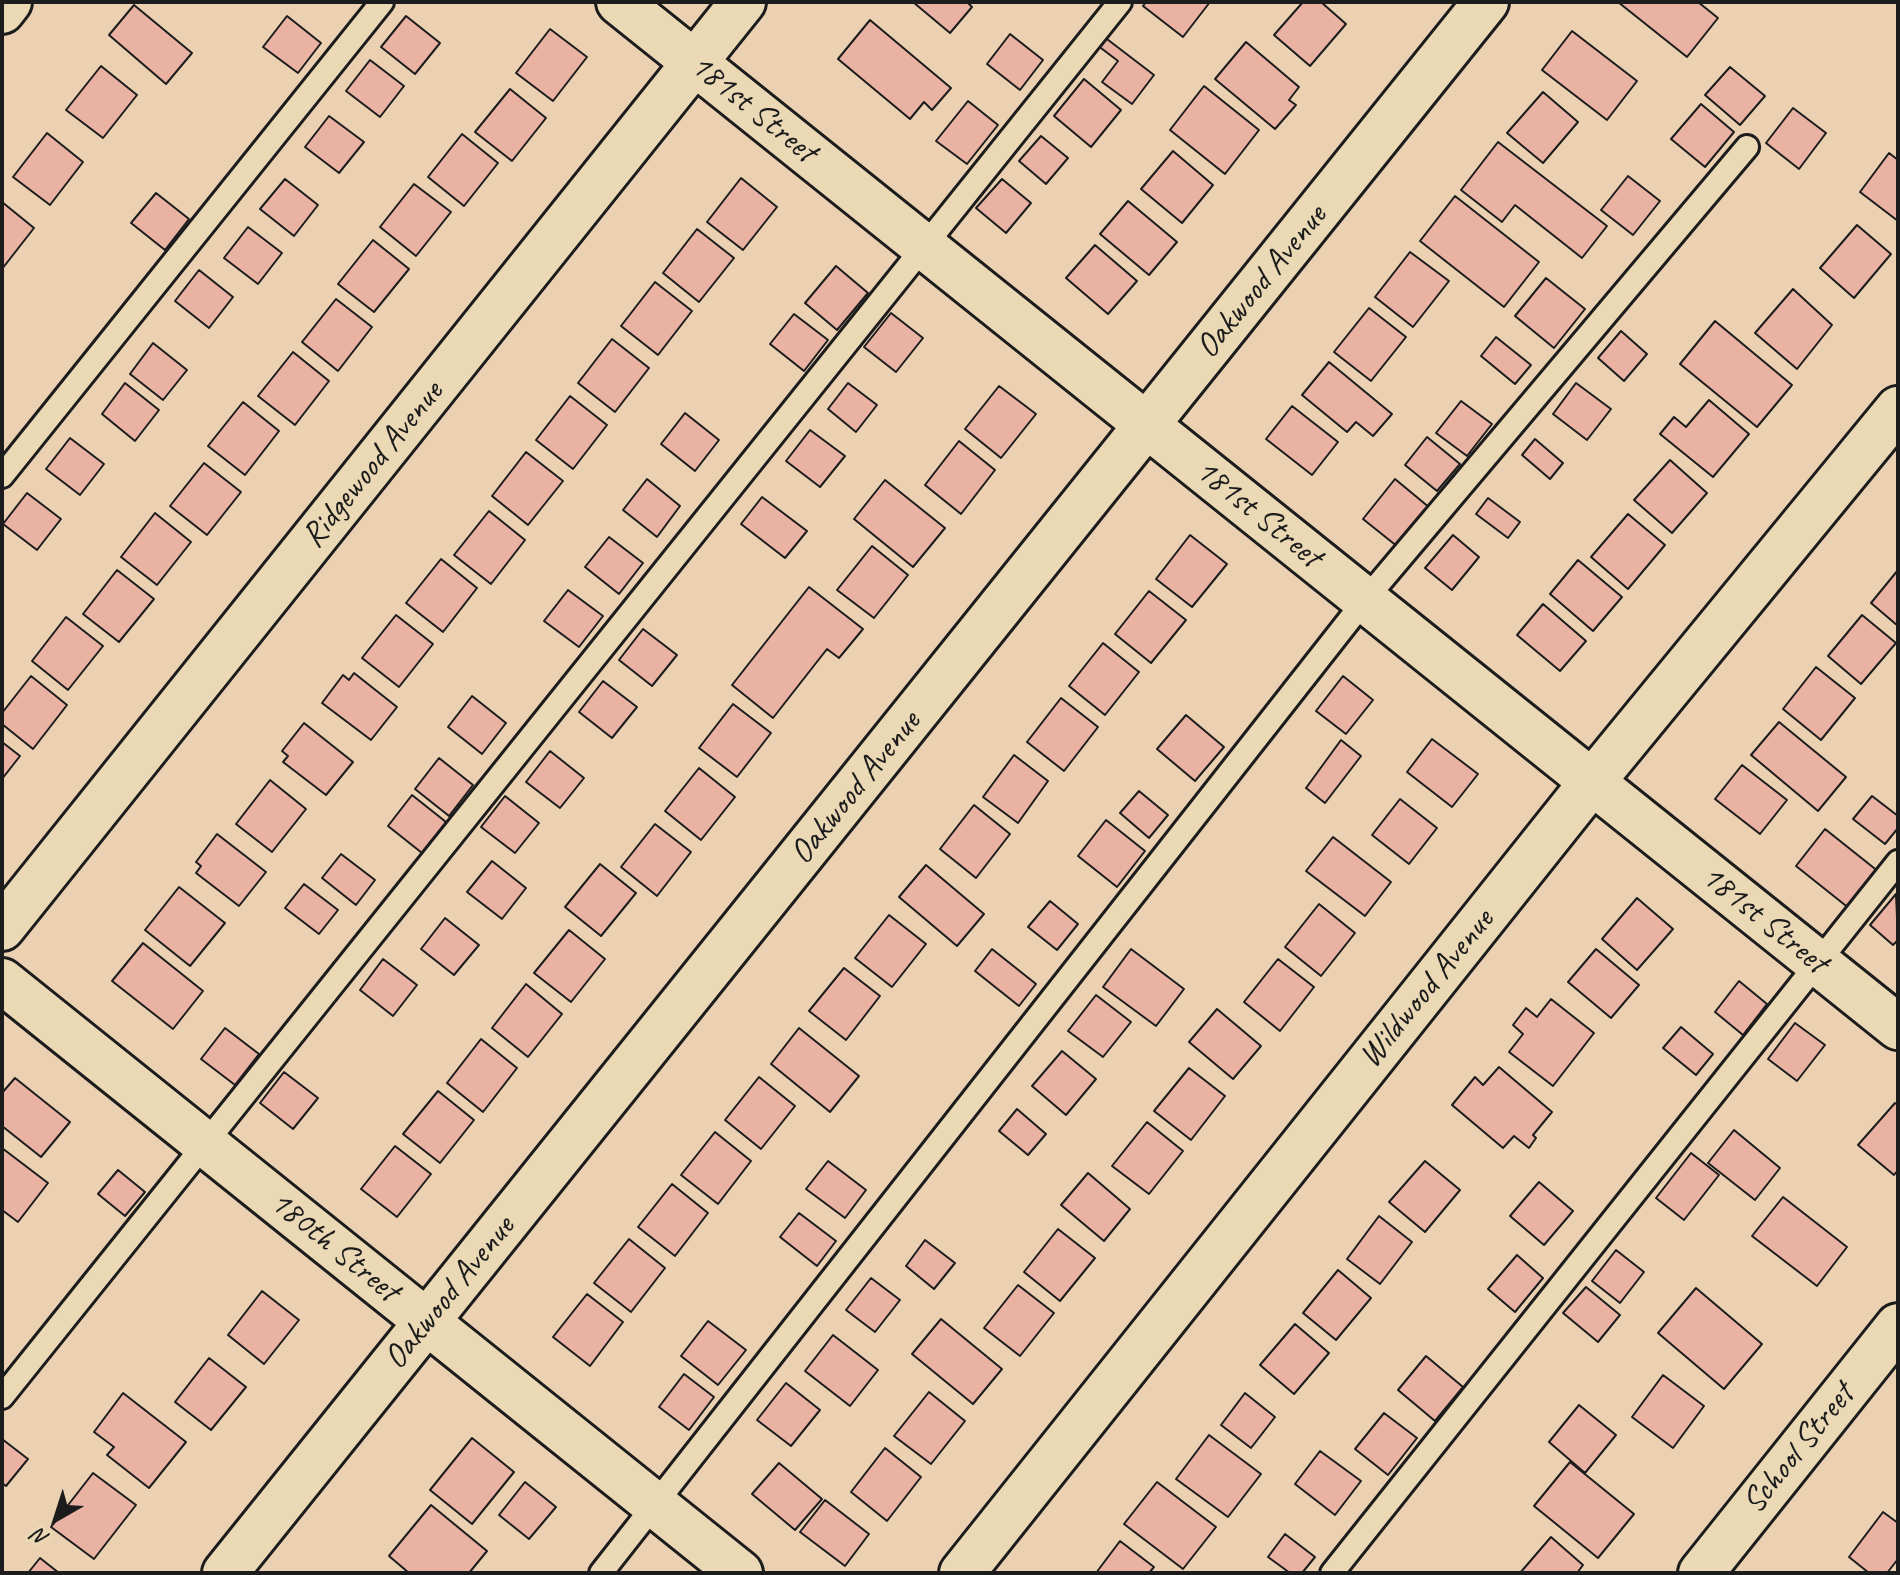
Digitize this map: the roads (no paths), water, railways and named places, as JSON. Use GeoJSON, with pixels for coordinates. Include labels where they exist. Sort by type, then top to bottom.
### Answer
{"type":"FeatureCollection","features":[{"type":"Feature","properties":{"kind":"street"},"geometry":{"type":"LineString","coordinates":[[2,11],[9,2]]}},
{"type":"Feature","properties":{"kind":"street","name":"181st Street"},"geometry":{"type":"LineString","coordinates":[[619,2],[1898,1027]]}},
{"type":"Feature","properties":{"kind":"street","name":"Ridgewood Avenue"},"geometry":{"type":"LineString","coordinates":[[2,928],[743,2]]}},
{"type":"Feature","properties":{"kind":"street","name":"Oakwood Avenue"},"geometry":{"type":"LineString","coordinates":[[225,1573],[1486,2]]}},
{"type":"Feature","properties":{"kind":"street","name":"Wildwood Avenue"},"geometry":{"type":"LineString","coordinates":[[962,1573],[1592,782],[1898,409]]}},
{"type":"Feature","properties":{"kind":"street","name":"180th Street"},"geometry":{"type":"LineString","coordinates":[[2,981],[740,1573]]}},
{"type":"Feature","properties":{"kind":"street","name":"School Street"},"geometry":{"type":"LineString","coordinates":[[1701,1573],[1898,1326]]}},
{"type":"Feature","properties":{"kind":"lane"},"geometry":{"type":"LineString","coordinates":[[2,476],[382,2]]}},
{"type":"Feature","properties":{"kind":"lane"},"geometry":{"type":"LineString","coordinates":[[2,1397],[1120,2]]}},
{"type":"Feature","properties":{"kind":"lane"},"geometry":{"type":"LineString","coordinates":[[601,1573],[1365,600],[1747,147]]}},
{"type":"Feature","properties":{"kind":"lane"},"geometry":{"type":"LineString","coordinates":[[1332,1573],[1898,862]]}}]}
